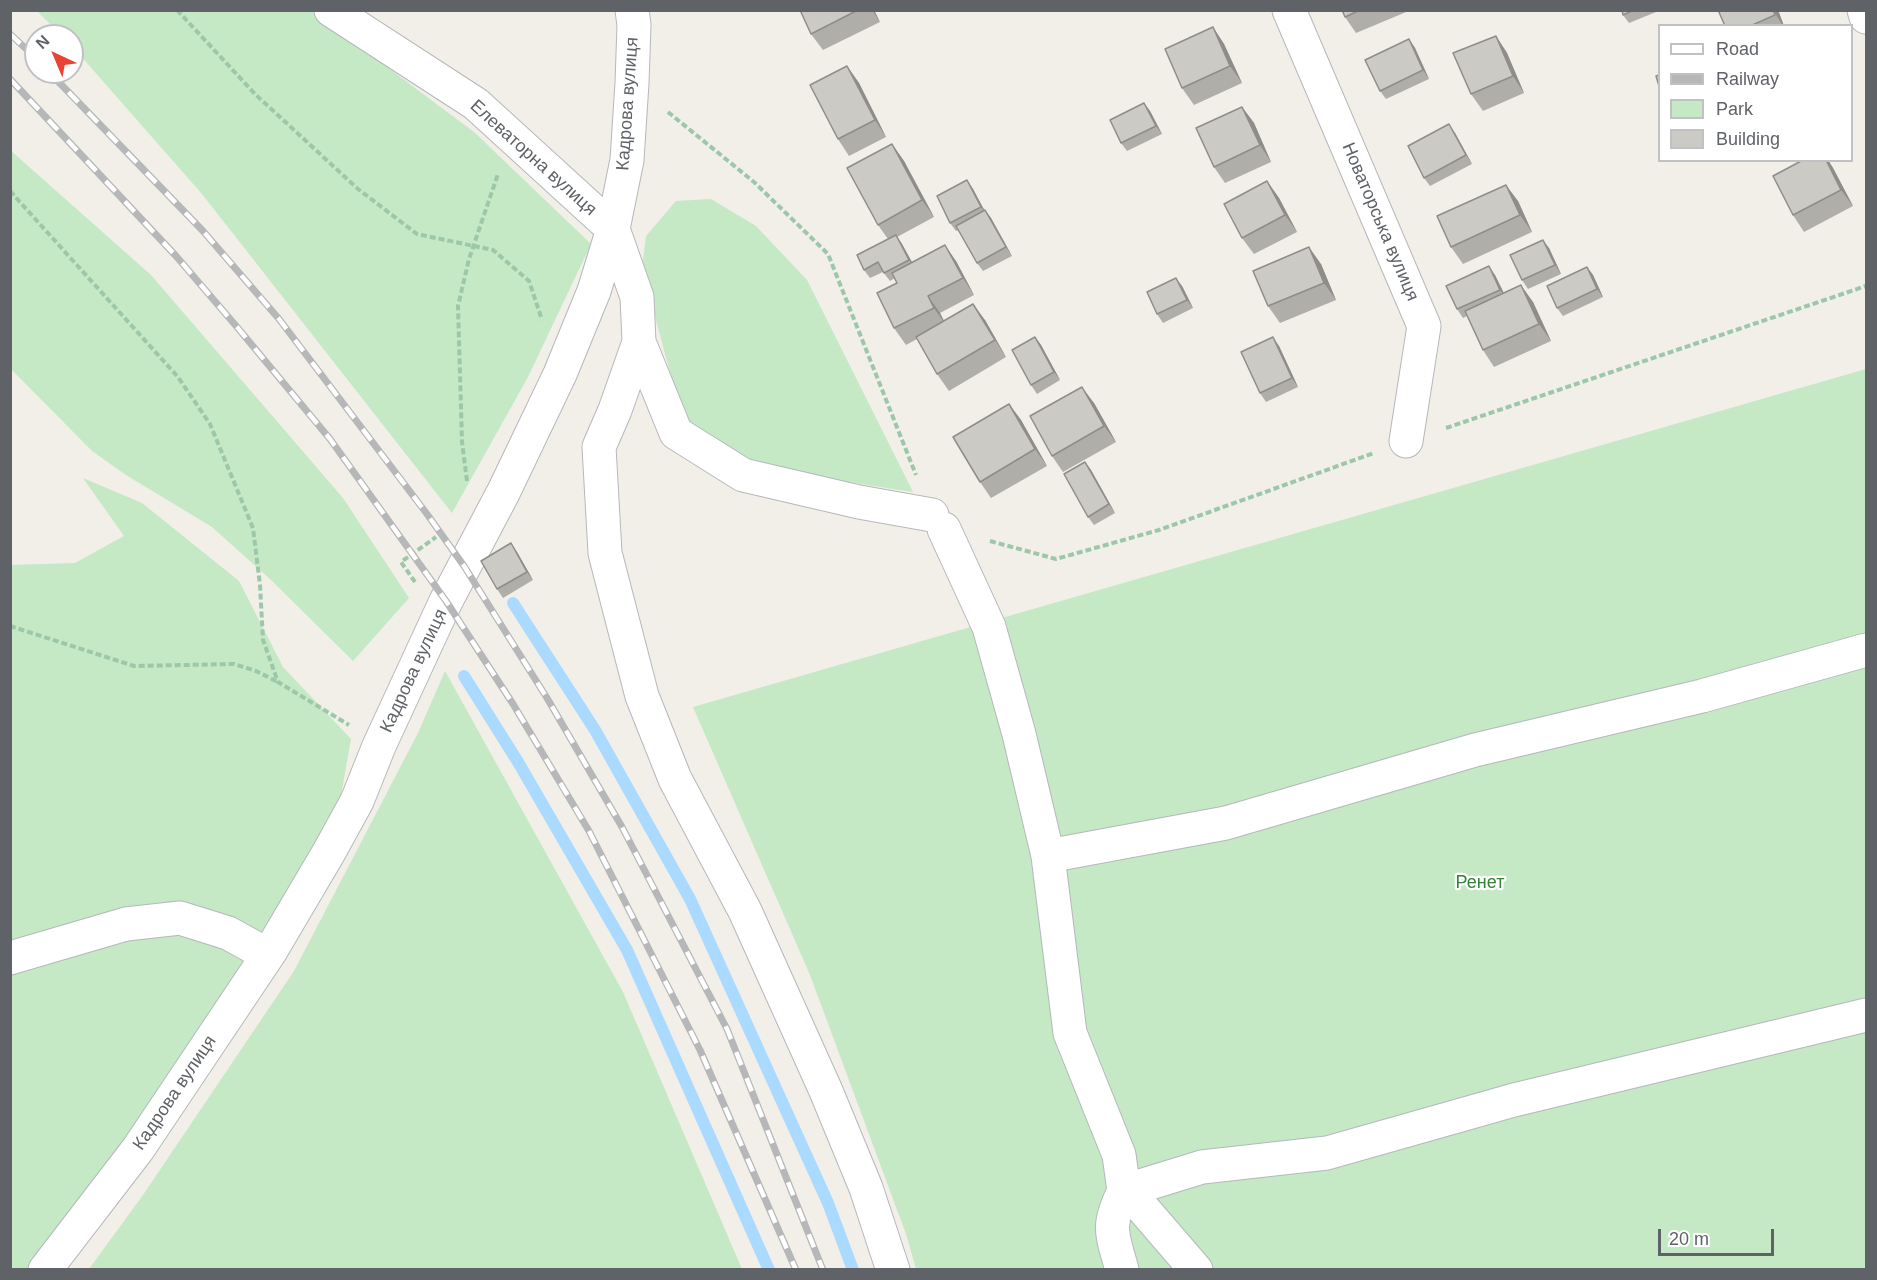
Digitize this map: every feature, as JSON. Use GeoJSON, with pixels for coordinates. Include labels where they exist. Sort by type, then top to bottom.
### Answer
{"type":"FeatureCollection","features":[{"type":"Feature","properties":{"kind":"street","name":"Елеваторна вулиця"},"geometry":{"type":"LineString","coordinates":[[331,10],[476,104],[613,229]]}},
{"type":"Feature","properties":{"kind":"street","name":"Кадрова вулиця"},"geometry":{"type":"LineString","coordinates":[[45,1269],[138,1149],[270,952],[357,801],[379,746],[446,601],[504,491],[560,374],[594,291],[613,229],[627,160],[634,25],[632,10]]}},
{"type":"Feature","properties":{"kind":"street","name":"Новаторська вулиця"},"geometry":{"type":"LineString","coordinates":[[1290,10],[1424,326],[1406,441]]}},
{"type":"Feature","properties":{"kind":"street"},"geometry":{"type":"LineString","coordinates":[[1864,10],[1866,17]]}},
{"type":"Feature","properties":{"kind":"street"},"geometry":{"type":"LineString","coordinates":[[613,229],[637,297],[639,342],[676,433],[743,475],[938,522],[989,627],[1019,734],[1048,856],[1070,1033],[1119,1155],[1124,1191],[1116,1208],[1111,1229],[1122,1269]]}},
{"type":"Feature","properties":{"kind":"street"},"geometry":{"type":"LineString","coordinates":[[639,342],[599,447],[605,554],[642,696],[675,779],[744,911],[826,1090],[866,1188],[893,1269]]}},
{"type":"Feature","properties":{"kind":"street"},"geometry":{"type":"LineString","coordinates":[[1048,856],[1226,823],[1475,750],[1702,696],[1866,650]]}},
{"type":"Feature","properties":{"kind":"street"},"geometry":{"type":"LineString","coordinates":[[10,957],[126,924],[180,918],[228,933],[257,949],[270,952]]}},
{"type":"Feature","properties":{"kind":"street"},"geometry":{"type":"LineString","coordinates":[[1124,1191],[1202,1167],[1327,1153],[1514,1100],[1866,1015]]}},
{"type":"Feature","properties":{"kind":"street"},"geometry":{"type":"LineString","coordinates":[[1124,1191],[1140,1205],[1196,1269]]}},
{"type":"Feature","properties":{"kind":"path"},"geometry":{"type":"LineString","coordinates":[[177,10],[255,94],[358,189],[417,234],[493,250],[529,281],[543,322]]}},
{"type":"Feature","properties":{"kind":"path"},"geometry":{"type":"LineString","coordinates":[[632,83],[754,182],[828,254],[938,522],[1056,559],[1160,530],[1406,441],[1866,286]]}},
{"type":"Feature","properties":{"kind":"path"},"geometry":{"type":"LineString","coordinates":[[468,488],[462,442],[458,306],[474,245],[510,135]]}},
{"type":"Feature","properties":{"kind":"path"},"geometry":{"type":"LineString","coordinates":[[10,191],[178,377],[210,424],[253,528],[260,585],[263,640],[278,682]]}},
{"type":"Feature","properties":{"kind":"path"},"geometry":{"type":"LineString","coordinates":[[420,589],[401,562],[441,534]]}},
{"type":"Feature","properties":{"kind":"path"},"geometry":{"type":"LineString","coordinates":[[10,626],[134,666],[234,664],[256,671],[357,729],[379,746]]}},
{"type":"Feature","properties":{"kind":"green space"},"geometry":{"type":"Polygon","coordinates":[[[37,11],[312,11],[474,132],[591,244],[528,377],[452,513],[202,194],[84,60],[84,24],[50,24],[37,11]]]}},
{"type":"Feature","properties":{"kind":"green space"},"geometry":{"type":"Polygon","coordinates":[[[10,150],[151,275],[343,498],[409,598],[353,661],[271,580],[212,527],[126,475],[92,451],[11,369],[10,150]]]}},
{"type":"Feature","properties":{"kind":"green space"},"geometry":{"type":"Polygon","coordinates":[[[711,199],[756,226],[807,280],[913,492],[796,474],[735,457],[683,421],[642,268],[646,236],[676,201],[711,199]]]}},
{"type":"Feature","properties":{"kind":"green space","name":"Ренет"},"geometry":{"type":"Polygon","coordinates":[[[1866,369],[1866,1269],[916,1269],[906,1234],[810,975],[693,707],[1866,369]]]}},
{"type":"Feature","properties":{"kind":"green space"},"geometry":{"type":"Polygon","coordinates":[[[83,478],[142,503],[239,581],[283,667],[351,739],[340,801],[257,949],[34,1270],[10,1269],[10,565],[75,563],[124,536],[83,478]]]}},
{"type":"Feature","properties":{"kind":"green space"},"geometry":{"type":"Polygon","coordinates":[[[445,671],[623,992],[742,1269],[89,1269],[143,1195],[294,971],[418,733],[445,671]]]}},
{"type":"Feature","properties":{"kind":"building"},"geometry":{"type":"Polygon","coordinates":[[[800,10],[858,10],[811,34],[800,10]]]}},
{"type":"Feature","properties":{"kind":"building"},"geometry":{"type":"Polygon","coordinates":[[[1342,10],[1360,10],[1345,17],[1342,10]]]}},
{"type":"Feature","properties":{"kind":"building"},"geometry":{"type":"Polygon","coordinates":[[[1622,10],[1634,10],[1623,15],[1622,10]]]}},
{"type":"Feature","properties":{"kind":"building"},"geometry":{"type":"Polygon","coordinates":[[[1718,10],[1773,10],[1775,15],[1755,24],[1724,24],[1718,10]]]}},
{"type":"Feature","properties":{"kind":"building"},"geometry":{"type":"Polygon","coordinates":[[[1213,27],[1230,66],[1182,88],[1165,49],[1213,27]]]}},
{"type":"Feature","properties":{"kind":"building"},"geometry":{"type":"Polygon","coordinates":[[[1496,36],[1513,76],[1471,94],[1453,53],[1496,36]]]}},
{"type":"Feature","properties":{"kind":"building"},"geometry":{"type":"Polygon","coordinates":[[[1409,39],[1423,70],[1380,91],[1365,60],[1409,39]]]}},
{"type":"Feature","properties":{"kind":"building"},"geometry":{"type":"Polygon","coordinates":[[[847,66],[875,120],[838,139],[810,85],[847,66]]]}},
{"type":"Feature","properties":{"kind":"building"},"geometry":{"type":"Polygon","coordinates":[[[1144,103],[1156,126],[1121,143],[1110,120],[1144,103]]]}},
{"type":"Feature","properties":{"kind":"building"},"geometry":{"type":"Polygon","coordinates":[[[1242,107],[1260,145],[1214,167],[1196,128],[1242,107]]]}},
{"type":"Feature","properties":{"kind":"building"},"geometry":{"type":"Polygon","coordinates":[[[1449,124],[1466,155],[1424,178],[1408,146],[1449,124]]]}},
{"type":"Feature","properties":{"kind":"building"},"geometry":{"type":"Polygon","coordinates":[[[892,144],[922,200],[878,225],[847,168],[892,144]]]}},
{"type":"Feature","properties":{"kind":"building"},"geometry":{"type":"Polygon","coordinates":[[[1799,162],[1827,162],[1841,190],[1793,215],[1773,176],[1799,162]]]}},
{"type":"Feature","properties":{"kind":"building"},"geometry":{"type":"Polygon","coordinates":[[[967,180],[981,207],[950,223],[937,196],[967,180]]]}},
{"type":"Feature","properties":{"kind":"building"},"geometry":{"type":"Polygon","coordinates":[[[1267,181],[1285,215],[1242,238],[1224,204],[1267,181]]]}},
{"type":"Feature","properties":{"kind":"building"},"geometry":{"type":"Polygon","coordinates":[[[1506,185],[1520,215],[1451,247],[1437,216],[1506,185]]]}},
{"type":"Feature","properties":{"kind":"building"},"geometry":{"type":"Polygon","coordinates":[[[985,210],[1006,247],[977,263],[956,226],[985,210]]]}},
{"type":"Feature","properties":{"kind":"building"},"geometry":{"type":"Polygon","coordinates":[[[896,235],[909,260],[884,273],[878,262],[864,270],[857,255],[896,235]]]}},
{"type":"Feature","properties":{"kind":"building"},"geometry":{"type":"Polygon","coordinates":[[[1543,240],[1555,265],[1522,280],[1510,255],[1543,240]]]}},
{"type":"Feature","properties":{"kind":"building"},"geometry":{"type":"Polygon","coordinates":[[[945,245],[963,278],[928,296],[934,308],[894,328],[877,293],[897,283],[892,273],[945,245]]]}},
{"type":"Feature","properties":{"kind":"building"},"geometry":{"type":"Polygon","coordinates":[[[1309,247],[1324,283],[1268,306],[1253,271],[1309,247]]]}},
{"type":"Feature","properties":{"kind":"building"},"geometry":{"type":"Polygon","coordinates":[[[1489,266],[1500,290],[1457,309],[1446,286],[1489,266]]]}},
{"type":"Feature","properties":{"kind":"building"},"geometry":{"type":"Polygon","coordinates":[[[1587,267],[1597,289],[1557,308],[1547,286],[1587,267]]]}},
{"type":"Feature","properties":{"kind":"building"},"geometry":{"type":"Polygon","coordinates":[[[1176,278],[1187,300],[1157,314],[1147,292],[1176,278]]]}},
{"type":"Feature","properties":{"kind":"building"},"geometry":{"type":"Polygon","coordinates":[[[1521,285],[1539,324],[1483,350],[1465,311],[1521,285]]]}},
{"type":"Feature","properties":{"kind":"building"},"geometry":{"type":"Polygon","coordinates":[[[973,304],[995,340],[937,374],[916,337],[973,304]]]}},
{"type":"Feature","properties":{"kind":"building"},"geometry":{"type":"Polygon","coordinates":[[[1035,337],[1054,372],[1031,385],[1012,350],[1035,337]]]}},
{"type":"Feature","properties":{"kind":"building"},"geometry":{"type":"Polygon","coordinates":[[[1273,337],[1292,378],[1260,393],[1241,352],[1273,337]]]}},
{"type":"Feature","properties":{"kind":"building"},"geometry":{"type":"Polygon","coordinates":[[[1082,387],[1104,426],[1052,456],[1030,416],[1082,387]]]}},
{"type":"Feature","properties":{"kind":"building"},"geometry":{"type":"Polygon","coordinates":[[[1009,404],[1035,449],[980,482],[953,437],[1009,404]]]}},
{"type":"Feature","properties":{"kind":"building"},"geometry":{"type":"Polygon","coordinates":[[[1085,462],[1109,504],[1088,517],[1064,474],[1085,462]]]}},
{"type":"Feature","properties":{"kind":"building"},"geometry":{"type":"Polygon","coordinates":[[[511,543],[527,572],[497,589],[481,561],[511,543]]]}},
{"type":"Feature","properties":{"kind":"waterway"},"geometry":{"type":"LineString","coordinates":[[513,603],[595,730],[690,899],[828,1203],[853,1270]]}},
{"type":"Feature","properties":{"kind":"waterway"},"geometry":{"type":"LineString","coordinates":[[464,676],[518,762],[627,950],[769,1270]]}},
{"type":"Feature","properties":{"kind":"railway"},"geometry":{"type":"LineString","coordinates":[[10,34],[24,47]]}},
{"type":"Feature","properties":{"kind":"railway"},"geometry":{"type":"LineString","coordinates":[[10,79],[176,256],[237,327],[330,439],[446,601],[513,704],[589,831],[700,1050],[796,1270]]}},
{"type":"Feature","properties":{"kind":"railway"},"geometry":{"type":"LineString","coordinates":[[61,84],[203,231],[279,319],[464,566],[547,698],[622,827],[727,1029],[823,1270]]}}]}
